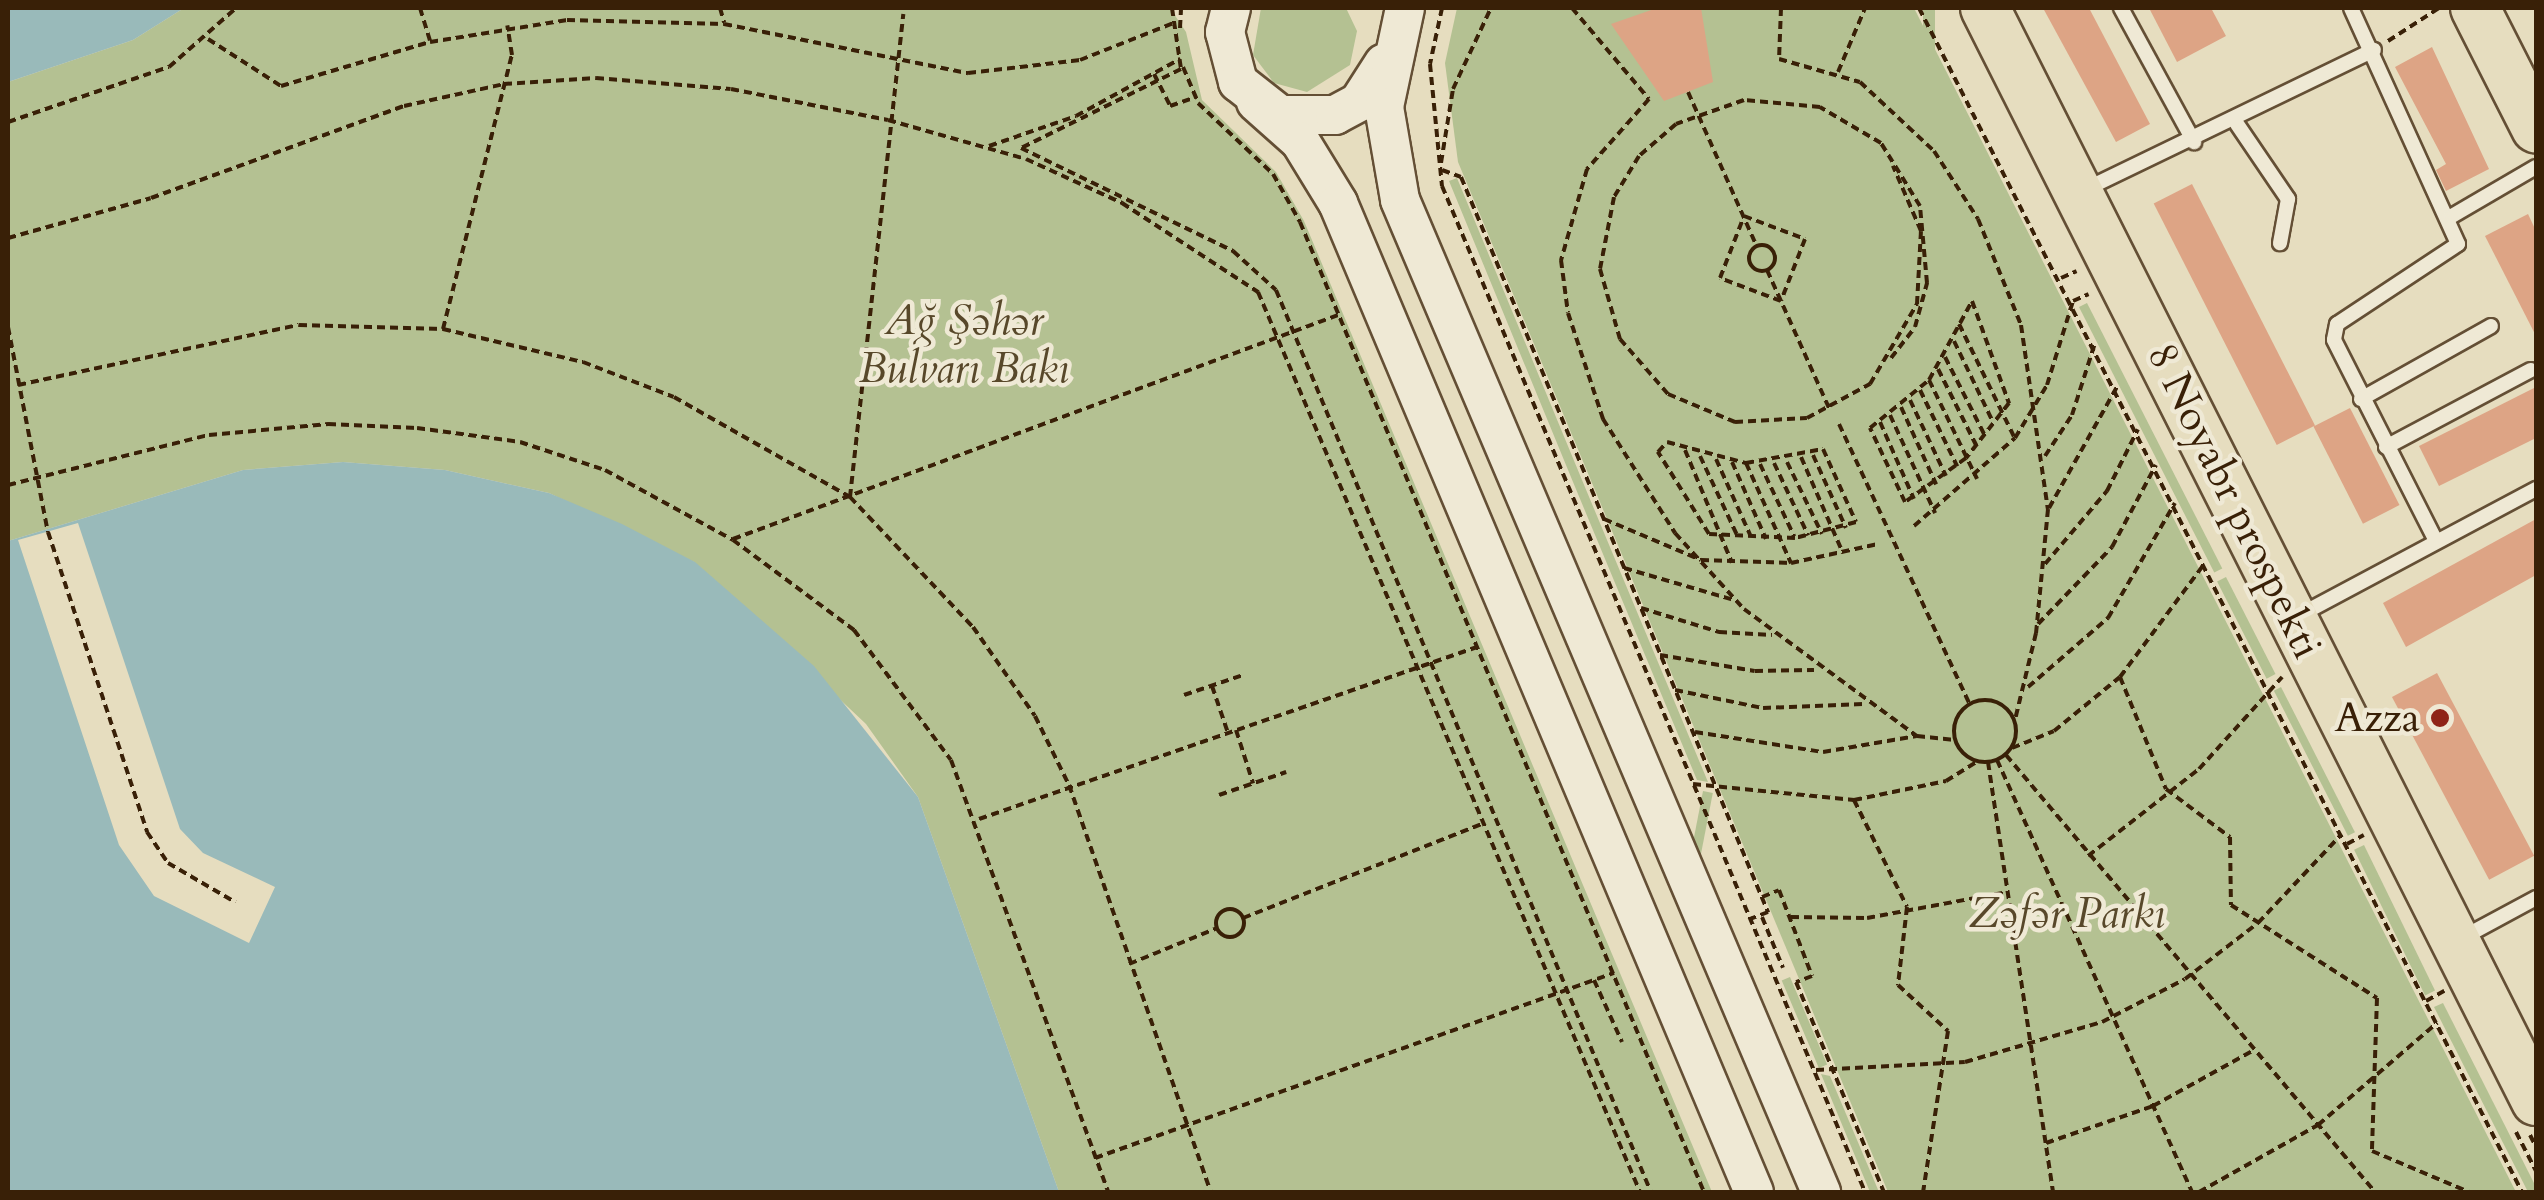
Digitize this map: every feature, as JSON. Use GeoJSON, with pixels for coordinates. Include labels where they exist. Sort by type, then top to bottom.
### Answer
{"type":"FeatureCollection","features":[{"type":"Feature","properties":{"kind":"highway","name":"8 Noyabr prospekti"},"geometry":{"type":"LineString","coordinates":[[1986,8],[2536,1101]]}},
{"type":"Feature","properties":{"kind":"highway"},"geometry":{"type":"LineString","coordinates":[[2475,8],[2536,128]]}},
{"type":"Feature","properties":{"kind":"main road"},"geometry":{"type":"LineString","coordinates":[[1231,8],[1228,58],[1256,102],[1300,141],[1338,203],[1754,1192]]}},
{"type":"Feature","properties":{"kind":"main road"},"geometry":{"type":"LineString","coordinates":[[1382,8],[1388,55],[1384,107],[1400,200],[1821,1192]]}},
{"type":"Feature","properties":{"kind":"main road"},"geometry":{"type":"LineString","coordinates":[[1256,102],[1307,120],[1335,116],[1377,81],[1405,8]]}},
{"type":"Feature","properties":{"kind":"lane"},"geometry":{"type":"LineString","coordinates":[[2120,8],[2194,142]]}},
{"type":"Feature","properties":{"kind":"lane"},"geometry":{"type":"LineString","coordinates":[[2351,8],[2452,216],[2456,252],[2337,324],[2334,340],[2361,400],[2436,541]]}},
{"type":"Feature","properties":{"kind":"lane"},"geometry":{"type":"LineString","coordinates":[[2079,192],[2237,124],[2374,50]]}},
{"type":"Feature","properties":{"kind":"lane"},"geometry":{"type":"LineString","coordinates":[[2237,124],[2284,189],[2280,242]]}},
{"type":"Feature","properties":{"kind":"lane"},"geometry":{"type":"LineString","coordinates":[[2452,216],[2536,167]]}},
{"type":"Feature","properties":{"kind":"lane"},"geometry":{"type":"LineString","coordinates":[[2361,400],[2491,326]]}},
{"type":"Feature","properties":{"kind":"lane"},"geometry":{"type":"LineString","coordinates":[[2386,448],[2531,370]]}},
{"type":"Feature","properties":{"kind":"lane"},"geometry":{"type":"LineString","coordinates":[[2292,618],[2536,489]]}},
{"type":"Feature","properties":{"kind":"lane"},"geometry":{"type":"LineString","coordinates":[[2455,942],[2536,898]]}},
{"type":"Feature","properties":{"kind":"path"},"geometry":{"type":"LineString","coordinates":[[8,122],[130,84],[208,39],[236,8]]}},
{"type":"Feature","properties":{"kind":"path"},"geometry":{"type":"LineString","coordinates":[[420,8],[430,42]]}},
{"type":"Feature","properties":{"kind":"path"},"geometry":{"type":"LineString","coordinates":[[720,8],[724,24]]}},
{"type":"Feature","properties":{"kind":"path"},"geometry":{"type":"LineString","coordinates":[[878,8],[904,14],[961,8]]}},
{"type":"Feature","properties":{"kind":"path"},"geometry":{"type":"LineString","coordinates":[[1172,8],[1178,21]]}},
{"type":"Feature","properties":{"kind":"path"},"geometry":{"type":"LineString","coordinates":[[1181,8],[1180,60],[1196,97],[1287,196],[1480,646],[1704,1192]]}},
{"type":"Feature","properties":{"kind":"path"},"geometry":{"type":"LineString","coordinates":[[1442,8],[1430,64],[1440,170],[1865,1192]]}},
{"type":"Feature","properties":{"kind":"path"},"geometry":{"type":"LineString","coordinates":[[1440,170],[1453,88],[1491,8]]}},
{"type":"Feature","properties":{"kind":"path"},"geometry":{"type":"LineString","coordinates":[[1572,8],[1649,99],[1606,139],[1568,215],[1568,313],[1603,419],[1700,560],[1736,600],[1818,670],[1917,736]]}},
{"type":"Feature","properties":{"kind":"path"},"geometry":{"type":"LineString","coordinates":[[1782,8],[1779,59],[1838,73],[1892,104],[1952,176],[2006,284],[2038,402],[2048,509],[2038,624],[2012,748]]}},
{"type":"Feature","properties":{"kind":"path"},"geometry":{"type":"LineString","coordinates":[[1838,73],[1865,8]]}},
{"type":"Feature","properties":{"kind":"path"},"geometry":{"type":"LineString","coordinates":[[1919,8],[2095,343],[2522,1192]]}},
{"type":"Feature","properties":{"kind":"path"},"geometry":{"type":"LineString","coordinates":[[2374,50],[2438,8]]}},
{"type":"Feature","properties":{"kind":"path"},"geometry":{"type":"LineString","coordinates":[[850,497],[888,120],[904,14]]}},
{"type":"Feature","properties":{"kind":"path"},"geometry":{"type":"LineString","coordinates":[[208,39],[281,86],[430,42],[507,25],[724,24],[968,74],[1030,72],[1178,21]]}},
{"type":"Feature","properties":{"kind":"path"},"geometry":{"type":"LineString","coordinates":[[444,329],[504,84],[507,25]]}},
{"type":"Feature","properties":{"kind":"path"},"geometry":{"type":"LineString","coordinates":[[986,148],[1076,116],[1180,60]]}},
{"type":"Feature","properties":{"kind":"path"},"geometry":{"type":"LineString","coordinates":[[1180,60],[1158,83],[1021,148],[1233,251],[1276,290],[1651,1192]]}},
{"type":"Feature","properties":{"kind":"path"},"geometry":{"type":"LineString","coordinates":[[1154,74],[1172,107],[1196,97]]}},
{"type":"Feature","properties":{"kind":"path"},"geometry":{"type":"LineString","coordinates":[[8,238],[151,198],[404,106],[504,84],[660,81],[888,120],[986,148],[1122,204],[1237,271],[1280,338],[1640,1192]]}},
{"type":"Feature","properties":{"kind":"path"},"geometry":{"type":"LineString","coordinates":[[1688,92],[1757,246],[1752,268],[1768,270]]}},
{"type":"Feature","properties":{"kind":"path"},"geometry":{"type":"LineString","coordinates":[[1744,100],[1820,107],[1864,128],[1898,160],[1920,206],[1928,254],[1922,308],[1891,358],[1830,410],[1771,424],[1711,416],[1649,378],[1615,328],[1600,269],[1614,197],[1656,138],[1698,112],[1744,100]]}},
{"type":"Feature","properties":{"kind":"path"},"geometry":{"type":"LineString","coordinates":[[1891,358],[1917,304],[1923,255],[1893,166]]}},
{"type":"Feature","properties":{"kind":"path"},"geometry":{"type":"LineString","coordinates":[[1440,170],[1462,177],[1762,897],[1762,915],[1784,968]]}},
{"type":"Feature","properties":{"kind":"path"},"geometry":{"type":"LineString","coordinates":[[1744,216],[1804,239],[1781,301]]}},
{"type":"Feature","properties":{"kind":"path"},"geometry":{"type":"LineString","coordinates":[[1744,216],[1720,278],[1781,301]]}},
{"type":"Feature","properties":{"kind":"path"},"geometry":{"type":"LineString","coordinates":[[1757,246],[1772,249],[1768,270],[1830,410]]}},
{"type":"Feature","properties":{"kind":"path"},"geometry":{"type":"LineString","coordinates":[[2061,278],[2077,271]]}},
{"type":"Feature","properties":{"kind":"path"},"geometry":{"type":"LineString","coordinates":[[1914,526],[1977,480],[2015,438],[2038,402],[2073,301],[2089,294]]}},
{"type":"Feature","properties":{"kind":"path"},"geometry":{"type":"LineString","coordinates":[[1976,302],[2010,396],[1994,425],[1966,458],[1926,492],[1914,499],[1901,500],[1870,428],[1920,390],[1954,341],[1959,324],[1976,302]]}},
{"type":"Feature","properties":{"kind":"path"},"geometry":{"type":"LineString","coordinates":[[733,540],[1338,315]]}},
{"type":"Feature","properties":{"kind":"path"},"geometry":{"type":"LineString","coordinates":[[1959,324],[2015,438]]}},
{"type":"Feature","properties":{"kind":"path"},"geometry":{"type":"LineString","coordinates":[[18,385],[299,325],[444,329],[583,362],[674,397],[850,497],[973,627],[1069,785],[1211,1192]]}},
{"type":"Feature","properties":{"kind":"path"},"geometry":{"type":"LineString","coordinates":[[8,327],[37,480],[151,843],[168,864],[235,902]]}},
{"type":"Feature","properties":{"kind":"path"},"geometry":{"type":"LineString","coordinates":[[1954,341],[1994,425]]}},
{"type":"Feature","properties":{"kind":"path"},"geometry":{"type":"LineString","coordinates":[[2045,456],[2072,414],[2095,343]]}},
{"type":"Feature","properties":{"kind":"path"},"geometry":{"type":"LineString","coordinates":[[1945,357],[1985,436]]}},
{"type":"Feature","properties":{"kind":"path"},"geometry":{"type":"LineString","coordinates":[[1938,368],[1976,447]]}},
{"type":"Feature","properties":{"kind":"path"},"geometry":{"type":"LineString","coordinates":[[1929,380],[1977,480]]}},
{"type":"Feature","properties":{"kind":"path"},"geometry":{"type":"LineString","coordinates":[[2048,509],[2117,387]]}},
{"type":"Feature","properties":{"kind":"path"},"geometry":{"type":"LineString","coordinates":[[1920,390],[1956,466]]}},
{"type":"Feature","properties":{"kind":"path"},"geometry":{"type":"LineString","coordinates":[[1910,400],[1946,476]]}},
{"type":"Feature","properties":{"kind":"path"},"geometry":{"type":"LineString","coordinates":[[1900,407],[1936,484]]}},
{"type":"Feature","properties":{"kind":"path"},"geometry":{"type":"LineString","coordinates":[[1890,415],[1935,513]]}},
{"type":"Feature","properties":{"kind":"path"},"geometry":{"type":"LineString","coordinates":[[1880,422],[1914,499]]}},
{"type":"Feature","properties":{"kind":"path"},"geometry":{"type":"LineString","coordinates":[[8,485],[209,435],[328,424],[418,428],[520,442],[605,470],[733,540],[803,586],[894,674],[979,819],[1108,1192]]}},
{"type":"Feature","properties":{"kind":"path"},"geometry":{"type":"LineString","coordinates":[[1838,424],[1969,704],[1955,740]]}},
{"type":"Feature","properties":{"kind":"path"},"geometry":{"type":"LineString","coordinates":[[2044,565],[2107,491],[2138,429]]}},
{"type":"Feature","properties":{"kind":"path"},"geometry":{"type":"LineString","coordinates":[[1657,448],[1684,450],[1732,462],[1760,464],[1787,462],[1823,449],[1856,516],[1846,528],[1794,538],[1725,537],[1705,531],[1657,448]]}},
{"type":"Feature","properties":{"kind":"path"},"geometry":{"type":"LineString","coordinates":[[1684,450],[1725,537],[1732,563]]}},
{"type":"Feature","properties":{"kind":"path"},"geometry":{"type":"LineString","coordinates":[[1812,453],[1846,528]]}},
{"type":"Feature","properties":{"kind":"path"},"geometry":{"type":"LineString","coordinates":[[1700,456],[1738,538]]}},
{"type":"Feature","properties":{"kind":"path"},"geometry":{"type":"LineString","coordinates":[[1801,457],[1842,554]]}},
{"type":"Feature","properties":{"kind":"path"},"geometry":{"type":"LineString","coordinates":[[1716,459],[1752,538]]}},
{"type":"Feature","properties":{"kind":"path"},"geometry":{"type":"LineString","coordinates":[[1732,462],[1766,539]]}},
{"type":"Feature","properties":{"kind":"path"},"geometry":{"type":"LineString","coordinates":[[1787,462],[1822,534]]}},
{"type":"Feature","properties":{"kind":"path"},"geometry":{"type":"LineString","coordinates":[[1746,463],[1790,562]]}},
{"type":"Feature","properties":{"kind":"path"},"geometry":{"type":"LineString","coordinates":[[1774,463],[1808,536]]}},
{"type":"Feature","properties":{"kind":"path"},"geometry":{"type":"LineString","coordinates":[[1760,464],[1794,538]]}},
{"type":"Feature","properties":{"kind":"path"},"geometry":{"type":"LineString","coordinates":[[2038,624],[2112,547],[2156,465]]}},
{"type":"Feature","properties":{"kind":"path"},"geometry":{"type":"LineString","coordinates":[[2026,688],[2108,618],[2175,503]]}},
{"type":"Feature","properties":{"kind":"path"},"geometry":{"type":"LineString","coordinates":[[1602,518],[1700,560],[1790,562],[1878,544]]}},
{"type":"Feature","properties":{"kind":"path"},"geometry":{"type":"LineString","coordinates":[[1694,784],[1854,800],[1946,782],[1978,762],[1997,760],[2012,748],[2054,731],[2120,677],[2205,563]]}},
{"type":"Feature","properties":{"kind":"path"},"geometry":{"type":"LineString","coordinates":[[1624,568],[1736,600]]}},
{"type":"Feature","properties":{"kind":"path"},"geometry":{"type":"LineString","coordinates":[[2214,580],[2229,573]]}},
{"type":"Feature","properties":{"kind":"path"},"geometry":{"type":"LineString","coordinates":[[1641,608],[1719,632],[1773,635]]}},
{"type":"Feature","properties":{"kind":"path"},"geometry":{"type":"LineString","coordinates":[[979,819],[1069,785],[1420,670],[1480,646]]}},
{"type":"Feature","properties":{"kind":"path"},"geometry":{"type":"LineString","coordinates":[[1660,655],[1755,671],[1818,670]]}},
{"type":"Feature","properties":{"kind":"path"},"geometry":{"type":"LineString","coordinates":[[1184,695],[1243,676]]}},
{"type":"Feature","properties":{"kind":"path"},"geometry":{"type":"LineString","coordinates":[[2120,677],[2166,789],[2226,829],[2229,899],[2258,923],[2377,998],[2372,1150],[2468,1192]]}},
{"type":"Feature","properties":{"kind":"path"},"geometry":{"type":"LineString","coordinates":[[2088,856],[2142,820],[2166,789],[2200,769],[2266,685],[2282,677]]}},
{"type":"Feature","properties":{"kind":"path"},"geometry":{"type":"LineString","coordinates":[[1212,686],[1228,733]]}},
{"type":"Feature","properties":{"kind":"path"},"geometry":{"type":"LineString","coordinates":[[1675,690],[1763,708],[1867,704]]}},
{"type":"Feature","properties":{"kind":"path"},"geometry":{"type":"LineString","coordinates":[[1969,704],[1990,699],[2015,720]]}},
{"type":"Feature","properties":{"kind":"path"},"geometry":{"type":"LineString","coordinates":[[1236,730],[1253,784]]}},
{"type":"Feature","properties":{"kind":"path"},"geometry":{"type":"LineString","coordinates":[[1692,732],[1822,752],[1917,736],[1955,740],[1978,762]]}},
{"type":"Feature","properties":{"kind":"path"},"geometry":{"type":"LineString","coordinates":[[2006,755],[2375,1192]]}},
{"type":"Feature","properties":{"kind":"path"},"geometry":{"type":"LineString","coordinates":[[1997,760],[2192,1192]]}},
{"type":"Feature","properties":{"kind":"path"},"geometry":{"type":"LineString","coordinates":[[1988,762],[2053,1192]]}},
{"type":"Feature","properties":{"kind":"path"},"geometry":{"type":"LineString","coordinates":[[1219,796],[1286,772]]}},
{"type":"Feature","properties":{"kind":"path"},"geometry":{"type":"LineString","coordinates":[[1854,800],[1907,907],[1898,985],[1944,1025],[1946,1065],[1923,1192]]}},
{"type":"Feature","properties":{"kind":"path"},"geometry":{"type":"LineString","coordinates":[[1218,928],[1225,910],[1243,918],[1484,823]]}},
{"type":"Feature","properties":{"kind":"path"},"geometry":{"type":"LineString","coordinates":[[1814,1070],[1946,1065],[2031,1046],[2113,1017],[2190,975],[2258,923],[2342,834]]}},
{"type":"Feature","properties":{"kind":"path"},"geometry":{"type":"LineString","coordinates":[[2347,844],[2364,835]]}},
{"type":"Feature","properties":{"kind":"path"},"geometry":{"type":"LineString","coordinates":[[1762,897],[1779,890],[1812,976],[1796,982],[1884,1192]]}},
{"type":"Feature","properties":{"kind":"path"},"geometry":{"type":"LineString","coordinates":[[1790,917],[1867,918],[1907,907],[1943,909],[2007,892]]}},
{"type":"Feature","properties":{"kind":"path"},"geometry":{"type":"LineString","coordinates":[[1750,920],[1762,915]]}},
{"type":"Feature","properties":{"kind":"path"},"geometry":{"type":"LineString","coordinates":[[1129,964],[1218,928],[1238,935],[1243,918]]}},
{"type":"Feature","properties":{"kind":"path"},"geometry":{"type":"LineString","coordinates":[[1095,1158],[1615,973]]}},
{"type":"Feature","properties":{"kind":"path"},"geometry":{"type":"LineString","coordinates":[[1594,980],[1622,1042]]}},
{"type":"Feature","properties":{"kind":"path"},"geometry":{"type":"LineString","coordinates":[[2426,1002],[2444,991]]}},
{"type":"Feature","properties":{"kind":"path"},"geometry":{"type":"LineString","coordinates":[[2199,1192],[2318,1125],[2374,1082],[2437,1023]]}},
{"type":"Feature","properties":{"kind":"path"},"geometry":{"type":"LineString","coordinates":[[2046,1143],[2153,1106],[2254,1050]]}},
{"type":"Feature","properties":{"kind":"green space","name":"Ağ Şəhər Bulvarı Bakı"},"geometry":{"type":"Polygon","coordinates":[[[184,8],[1170,8],[1186,32],[1202,100],[1276,172],[1304,221],[1712,1192],[1059,1192],[918,797],[866,724],[694,562],[549,493],[445,470],[343,462],[243,470],[8,541],[8,82],[133,40],[184,8]]]}},
{"type":"Feature","properties":{"kind":"green space"},"geometry":{"type":"Polygon","coordinates":[[[1261,8],[1346,8],[1357,31],[1350,65],[1307,92],[1274,83],[1253,55],[1261,8]]]}},
{"type":"Feature","properties":{"kind":"green space","name":"Zəfər Parkı"},"geometry":{"type":"Polygon","coordinates":[[[1457,8],[1914,8],[2516,1192],[1888,1192],[1458,162],[1445,63],[1457,8]]]}},
{"type":"Feature","properties":{"kind":"green space"},"geometry":{"type":"Polygon","coordinates":[[[1923,8],[1935,8],[1935,301],[1923,301],[1923,8]]]}},
{"type":"Feature","properties":{"kind":"green space"},"geometry":{"type":"Polygon","coordinates":[[[1457,178],[1708,782],[1697,780],[1573,482],[1449,181],[1457,178]]]}},
{"type":"Feature","properties":{"kind":"green space"},"geometry":{"type":"Polygon","coordinates":[[[2087,303],[2222,569],[2214,573],[2079,307],[2087,303]]]}},
{"type":"Feature","properties":{"kind":"green space"},"geometry":{"type":"Polygon","coordinates":[[[2226,577],[2275,674],[2267,679],[2217,582],[2226,577]]]}},
{"type":"Feature","properties":{"kind":"green space"},"geometry":{"type":"Polygon","coordinates":[[[2281,687],[2355,832],[2348,836],[2274,691],[2281,687]]]}},
{"type":"Feature","properties":{"kind":"green space"},"geometry":{"type":"Polygon","coordinates":[[[1703,791],[1713,793],[1689,915],[1679,913],[1703,791]]]}},
{"type":"Feature","properties":{"kind":"green space"},"geometry":{"type":"Polygon","coordinates":[[[2364,845],[2435,991],[2425,995],[2354,850],[2364,845]]]}},
{"type":"Feature","properties":{"kind":"green space"},"geometry":{"type":"Polygon","coordinates":[[[1790,977],[1827,1064],[1819,1068],[1782,981],[1790,977]]]}},
{"type":"Feature","properties":{"kind":"green space"},"geometry":{"type":"Polygon","coordinates":[[[2443,1003],[2536,1192],[2528,1192],[2434,1007],[2443,1003]]]}},
{"type":"Feature","properties":{"kind":"green space"},"geometry":{"type":"Polygon","coordinates":[[[1821,1074],[1830,1076],[1879,1192],[1870,1192],[1821,1074]]]}},
{"type":"Feature","properties":{"kind":"water"},"geometry":{"type":"Polygon","coordinates":[[[8,8],[184,8],[133,40],[8,82],[8,8]]]}},
{"type":"Feature","properties":{"kind":"water"},"geometry":{"type":"Polygon","coordinates":[[[343,462],[445,470],[549,493],[622,524],[695,562],[814,666],[918,797],[1059,1192],[8,1192],[8,541],[243,470],[343,462]]]}},
{"type":"Feature","properties":{"kind":"pier"},"geometry":{"type":"Polygon","coordinates":[[[78,523],[180,829],[203,853],[275,887],[249,943],[154,896],[119,845],[18,540],[78,523]]]}},
{"type":"Feature","properties":{"kind":"building"},"geometry":{"type":"Polygon","coordinates":[[[1657,8],[1701,8],[1713,82],[1664,101],[1611,24],[1657,8]]]}},
{"type":"Feature","properties":{"kind":"building"},"geometry":{"type":"Polygon","coordinates":[[[2043,8],[2089,8],[2150,124],[2116,142],[2043,8]]]}},
{"type":"Feature","properties":{"kind":"building"},"geometry":{"type":"Polygon","coordinates":[[[2149,8],[2211,8],[2226,36],[2177,62],[2149,8]]]}},
{"type":"Feature","properties":{"kind":"building"},"geometry":{"type":"Polygon","coordinates":[[[2432,47],[2489,169],[2446,191],[2436,170],[2446,164],[2395,67],[2432,47]]]}},
{"type":"Feature","properties":{"kind":"building"},"geometry":{"type":"Polygon","coordinates":[[[2192,184],[2315,425],[2277,445],[2154,204],[2192,184]]]}},
{"type":"Feature","properties":{"kind":"building"},"geometry":{"type":"Polygon","coordinates":[[[2528,214],[2536,231],[2536,336],[2485,236],[2528,214]]]}},
{"type":"Feature","properties":{"kind":"building"},"geometry":{"type":"Polygon","coordinates":[[[2536,387],[2536,438],[2439,486],[2419,446],[2536,387]]]}},
{"type":"Feature","properties":{"kind":"building"},"geometry":{"type":"Polygon","coordinates":[[[2350,408],[2399,505],[2363,524],[2313,427],[2350,408]]]}},
{"type":"Feature","properties":{"kind":"building"},"geometry":{"type":"Polygon","coordinates":[[[2536,519],[2536,575],[2406,647],[2383,603],[2536,519]]]}},
{"type":"Feature","properties":{"kind":"building"},"geometry":{"type":"Polygon","coordinates":[[[2437,673],[2534,856],[2489,880],[2392,697],[2437,673]]]}},
{"type":"Feature","properties":{"kind":"place","name":"Azza"},"geometry":{"type":"Point","coordinates":[2440,718]}}]}
